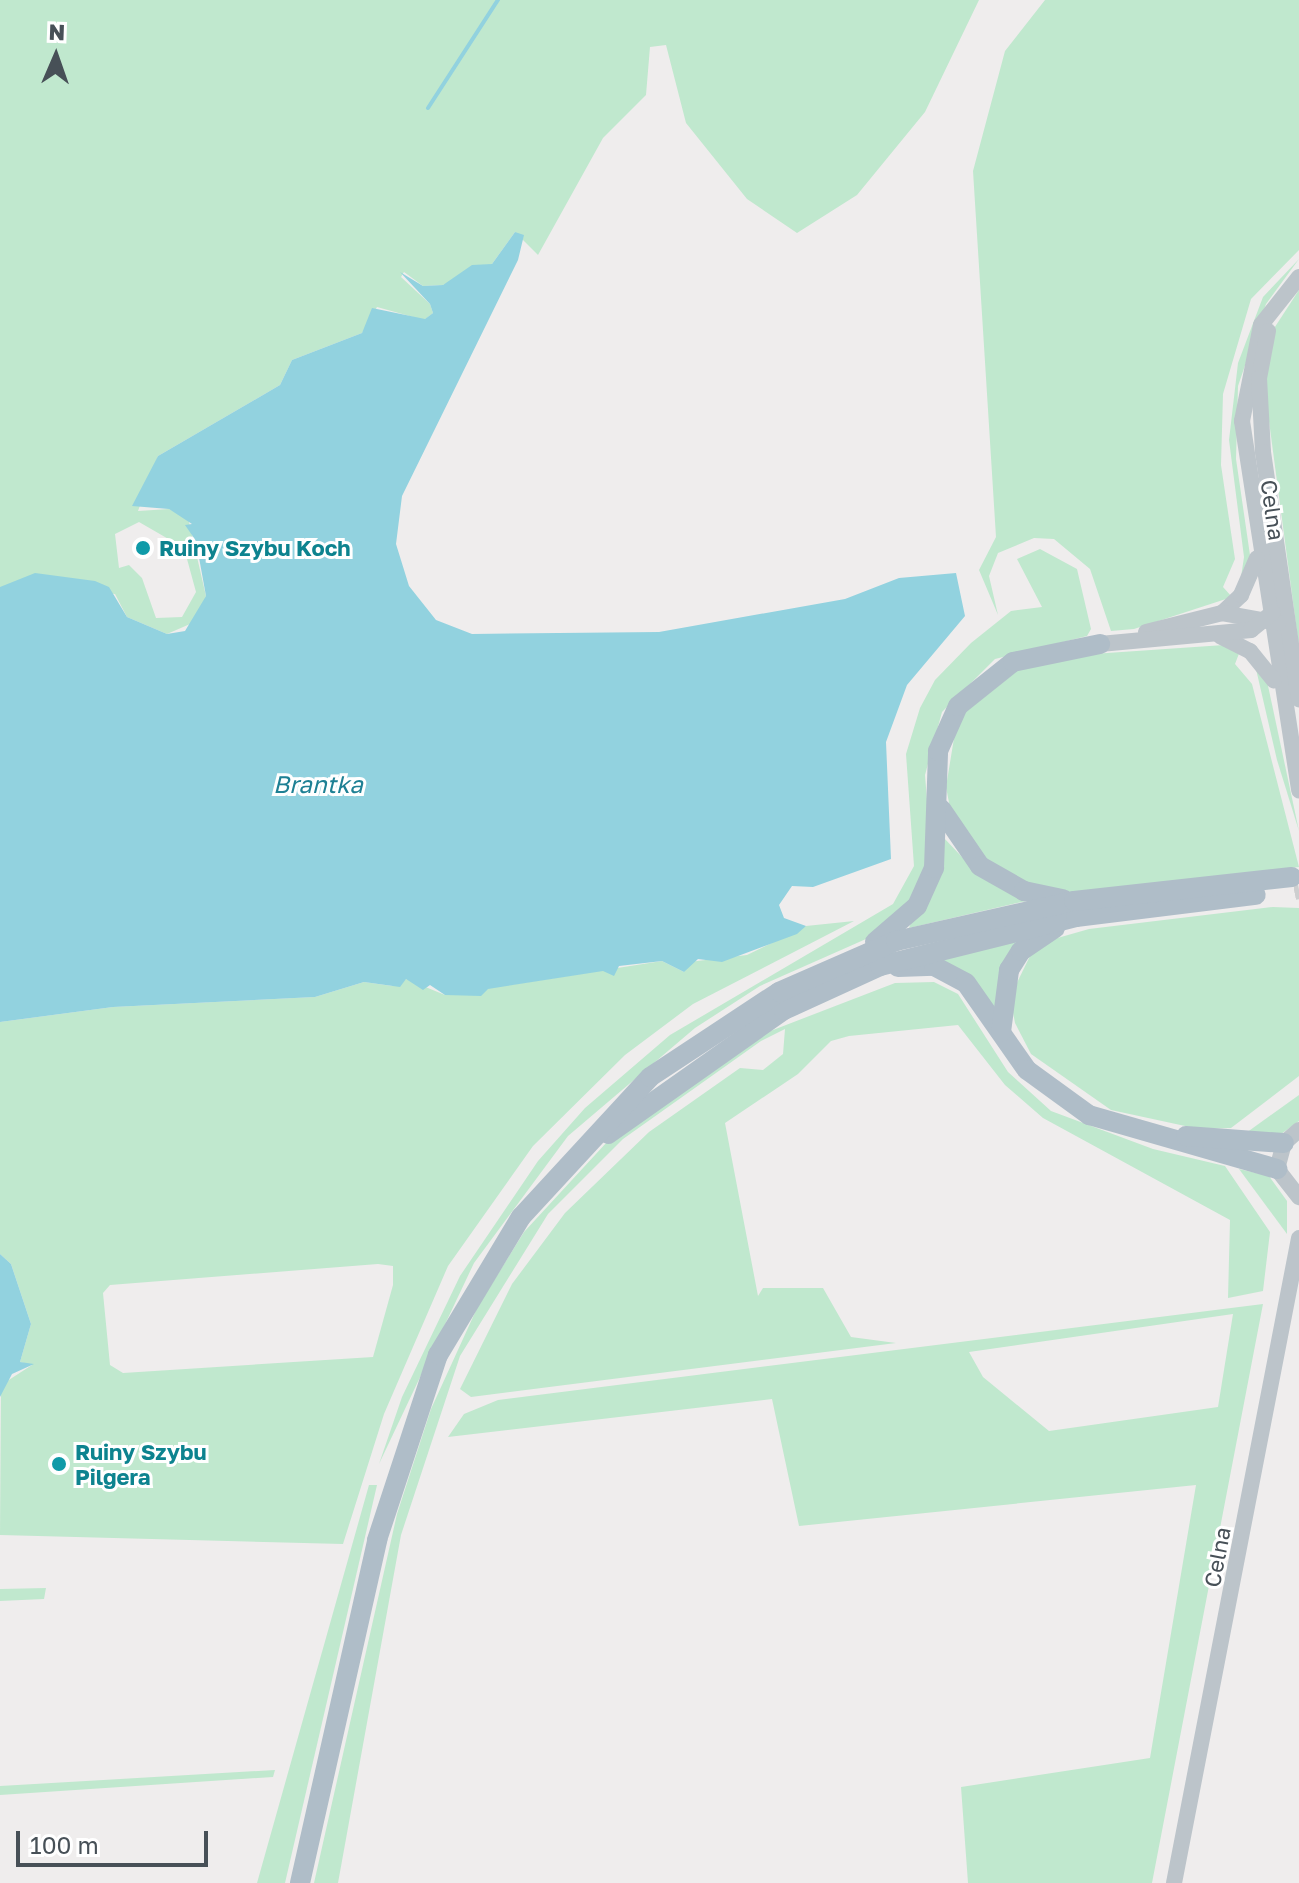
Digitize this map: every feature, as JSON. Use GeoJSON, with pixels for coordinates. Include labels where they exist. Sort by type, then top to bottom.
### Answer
{"type":"FeatureCollection","features":[{"type":"Feature","properties":{"kind":"main road"},"geometry":{"type":"LineString","coordinates":[[856,965],[905,919],[925,892],[939,806],[938,751],[968,693],[1025,657],[1106,643]]}},
{"type":"Feature","properties":{"kind":"main road"},"geometry":{"type":"LineString","coordinates":[[939,806],[980,866],[1024,891],[1075,909]]}},
{"type":"Feature","properties":{"kind":"main road"},"geometry":{"type":"LineString","coordinates":[[300,1883],[377,1540],[421,1396],[479,1279],[550,1182],[725,1046],[856,965],[947,926],[1293,884]]}},
{"type":"Feature","properties":{"kind":"main road"},"geometry":{"type":"LineString","coordinates":[[1001,1032],[1004,981],[1021,951],[1075,909]]}},
{"type":"Feature","properties":{"kind":"main road"},"geometry":{"type":"LineString","coordinates":[[856,965],[919,964],[950,972],[980,997],[1027,1070],[1070,1105],[1162,1136],[1277,1169]]}},
{"type":"Feature","properties":{"kind":"main road"},"geometry":{"type":"LineString","coordinates":[[1162,1136],[1291,1137]]}},
{"type":"Feature","properties":{"kind":"street","name":"Celna"},"geometry":{"type":"LineString","coordinates":[[1299,277],[1261,325],[1243,386],[1257,552],[1270,617],[1277,686],[1299,791]]}},
{"type":"Feature","properties":{"kind":"street","name":"Celna"},"geometry":{"type":"LineString","coordinates":[[1287,290],[1259,378],[1281,576],[1299,699]]}},
{"type":"Feature","properties":{"kind":"street"},"geometry":{"type":"LineString","coordinates":[[1222,613],[1251,579],[1257,552]]}},
{"type":"Feature","properties":{"kind":"street"},"geometry":{"type":"LineString","coordinates":[[1106,643],[1220,636],[1251,630],[1270,617],[1281,576]]}},
{"type":"Feature","properties":{"kind":"street"},"geometry":{"type":"LineString","coordinates":[[1106,643],[1222,613],[1270,617]]}},
{"type":"Feature","properties":{"kind":"street"},"geometry":{"type":"LineString","coordinates":[[1270,617],[1292,649]]}},
{"type":"Feature","properties":{"kind":"street"},"geometry":{"type":"LineString","coordinates":[[1220,636],[1250,651],[1277,686]]}},
{"type":"Feature","properties":{"kind":"street"},"geometry":{"type":"LineString","coordinates":[[1291,1137],[1277,1169],[1299,1197]]}},
{"type":"Feature","properties":{"kind":"street","name":"Celna"},"geometry":{"type":"LineString","coordinates":[[1174,1883],[1299,1238]]}},
{"type":"Feature","properties":{"kind":"green space"},"geometry":{"type":"Polygon","coordinates":[[[0,0],[979,0],[925,112],[857,195],[797,233],[747,199],[686,123],[666,45],[650,47],[646,95],[603,138],[538,255],[515,232],[492,264],[443,285],[423,286],[404,272],[401,277],[430,304],[433,313],[424,320],[377,307],[362,333],[292,360],[280,385],[158,456],[138,511],[169,509],[188,518],[206,596],[197,621],[167,634],[127,617],[115,594],[0,587],[0,0]],[[139,522],[115,534],[119,568],[129,565],[142,578],[156,618],[182,617],[196,592],[184,548],[139,522]]]}},
{"type":"Feature","properties":{"kind":"green space"},"geometry":{"type":"Polygon","coordinates":[[[1045,0],[1299,0],[1299,250],[1251,299],[1223,394],[1221,465],[1235,559],[1223,587],[1232,597],[1134,629],[1111,631],[1090,569],[1054,539],[1034,538],[998,553],[989,576],[998,615],[979,570],[996,537],[973,171],[1005,51],[1045,0]]]}},
{"type":"Feature","properties":{"kind":"green space"},"geometry":{"type":"Polygon","coordinates":[[[1299,259],[1266,304],[1238,386],[1236,459],[1250,555],[1240,584],[1244,557],[1229,440],[1238,363],[1263,297],[1299,259]]]}},
{"type":"Feature","properties":{"kind":"green space"},"geometry":{"type":"Polygon","coordinates":[[[1299,290],[1299,647],[1263,376],[1271,333],[1299,290]]]}},
{"type":"Feature","properties":{"kind":"green space"},"geometry":{"type":"Polygon","coordinates":[[[1040,549],[1077,569],[1091,629],[1087,636],[995,659],[942,712],[925,775],[931,850],[915,898],[875,935],[760,986],[695,1028],[568,1136],[474,1263],[379,1464],[402,1397],[460,1276],[538,1161],[585,1108],[670,1035],[893,904],[914,866],[906,754],[920,708],[935,680],[971,643],[1011,611],[1042,607],[1017,559],[1040,549]]]}},
{"type":"Feature","properties":{"kind":"green space"},"geometry":{"type":"Polygon","coordinates":[[[1224,645],[1240,651],[1235,664],[1252,684],[1299,867],[1068,893],[1038,890],[987,867],[951,813],[946,787],[956,726],[973,699],[1014,671],[1078,655],[1224,645]]]}},
{"type":"Feature","properties":{"kind":"green space"},"geometry":{"type":"Polygon","coordinates":[[[1256,669],[1267,681],[1299,831],[1277,760],[1256,669]]]}},
{"type":"Feature","properties":{"kind":"green space"},"geometry":{"type":"Polygon","coordinates":[[[944,838],[979,875],[1026,901],[909,928],[944,838]]]}},
{"type":"Feature","properties":{"kind":"green space"},"geometry":{"type":"Polygon","coordinates":[[[1273,907],[1299,908],[1299,1076],[1231,1128],[1199,1129],[1111,1110],[1031,1054],[1015,1023],[1010,997],[1030,956],[1047,941],[1089,929],[1273,907]]]}},
{"type":"Feature","properties":{"kind":"green space"},"geometry":{"type":"Polygon","coordinates":[[[854,921],[693,1004],[625,1055],[533,1146],[448,1266],[384,1414],[343,1544],[0,1535],[1,1385],[32,1365],[20,1362],[31,1324],[11,1264],[0,1254],[0,1022],[113,1007],[315,997],[364,982],[392,986],[406,979],[445,995],[662,961],[684,972],[689,962],[747,955],[806,926],[854,921]],[[378,1264],[110,1285],[103,1293],[110,1365],[123,1373],[373,1357],[393,1285],[393,1266],[378,1264]]]}},
{"type":"Feature","properties":{"kind":"green space"},"geometry":{"type":"Polygon","coordinates":[[[1027,936],[996,1011],[969,975],[932,955],[1027,936]]]}},
{"type":"Feature","properties":{"kind":"green space"},"geometry":{"type":"Polygon","coordinates":[[[934,982],[958,994],[1008,1072],[1051,1111],[1153,1149],[1225,1166],[1270,1232],[1263,1291],[1228,1298],[1230,1220],[1043,1118],[1005,1085],[958,1025],[849,1036],[831,1041],[798,1074],[725,1123],[758,1296],[763,1288],[823,1288],[851,1337],[896,1343],[471,1397],[460,1389],[512,1284],[565,1213],[649,1132],[740,1068],[763,1070],[783,1054],[785,1029],[761,1041],[623,1139],[548,1214],[460,1356],[401,1535],[338,1883],[314,1883],[397,1514],[431,1409],[478,1306],[524,1232],[607,1142],[760,1035],[895,983],[934,982]]]}},
{"type":"Feature","properties":{"kind":"green space"},"geometry":{"type":"Polygon","coordinates":[[[1299,1095],[1299,1121],[1281,1134],[1246,1133],[1299,1095]]]}},
{"type":"Feature","properties":{"kind":"green space"},"geometry":{"type":"Polygon","coordinates":[[[1239,1169],[1269,1176],[1287,1201],[1287,1234],[1239,1169]]]}},
{"type":"Feature","properties":{"kind":"green space"},"geometry":{"type":"Polygon","coordinates":[[[1263,1304],[1152,1883],[968,1883],[961,1787],[1150,1758],[1196,1485],[799,1526],[772,1399],[448,1437],[464,1414],[498,1400],[1263,1304]],[[1233,1314],[969,1352],[983,1377],[1049,1431],[1218,1407],[1233,1314]]]}},
{"type":"Feature","properties":{"kind":"green space"},"geometry":{"type":"Polygon","coordinates":[[[369,1485],[377,1485],[285,1883],[257,1883],[369,1485]]]}},
{"type":"Feature","properties":{"kind":"green space"},"geometry":{"type":"Polygon","coordinates":[[[46,1588],[44,1599],[0,1601],[0,1589],[46,1588]]]}},
{"type":"Feature","properties":{"kind":"green space"},"geometry":{"type":"Polygon","coordinates":[[[275,1770],[273,1777],[0,1795],[0,1786],[275,1770]]]}},
{"type":"Feature","properties":{"kind":"water","name":"Brantka"},"geometry":{"type":"Polygon","coordinates":[[[515,232],[524,235],[518,260],[402,496],[396,544],[409,586],[436,620],[472,634],[659,632],[845,599],[899,578],[956,573],[965,616],[907,685],[886,742],[891,859],[813,887],[792,886],[779,905],[784,918],[806,926],[797,934],[722,962],[698,959],[684,972],[662,961],[619,966],[614,976],[603,971],[488,989],[481,996],[445,995],[430,985],[423,990],[406,979],[400,987],[364,982],[315,997],[113,1007],[0,1022],[0,587],[35,573],[95,581],[109,587],[127,617],[167,634],[185,631],[206,596],[196,541],[185,525],[192,524],[169,509],[132,506],[158,456],[280,385],[292,360],[362,333],[372,308],[425,319],[433,313],[430,304],[400,272],[423,286],[443,285],[472,265],[492,264],[515,232]]]}},
{"type":"Feature","properties":{"kind":"water"},"geometry":{"type":"Polygon","coordinates":[[[0,1254],[11,1264],[31,1324],[20,1362],[34,1364],[12,1374],[0,1397],[0,1254]]]}},
{"type":"Feature","properties":{"kind":"waterway"},"geometry":{"type":"LineString","coordinates":[[428,108],[498,0]]}},
{"type":"Feature","properties":{"kind":"tunnel"},"geometry":{"type":"LineString","coordinates":[[1294,890],[1299,889]]}},
{"type":"Feature","properties":{"kind":"place","name":"Ruiny Szybu Koch"},"geometry":{"type":"Point","coordinates":[143,548]}},
{"type":"Feature","properties":{"kind":"place","name":"Ruiny Szybu Pilgera"},"geometry":{"type":"Point","coordinates":[59,1464]}}]}
